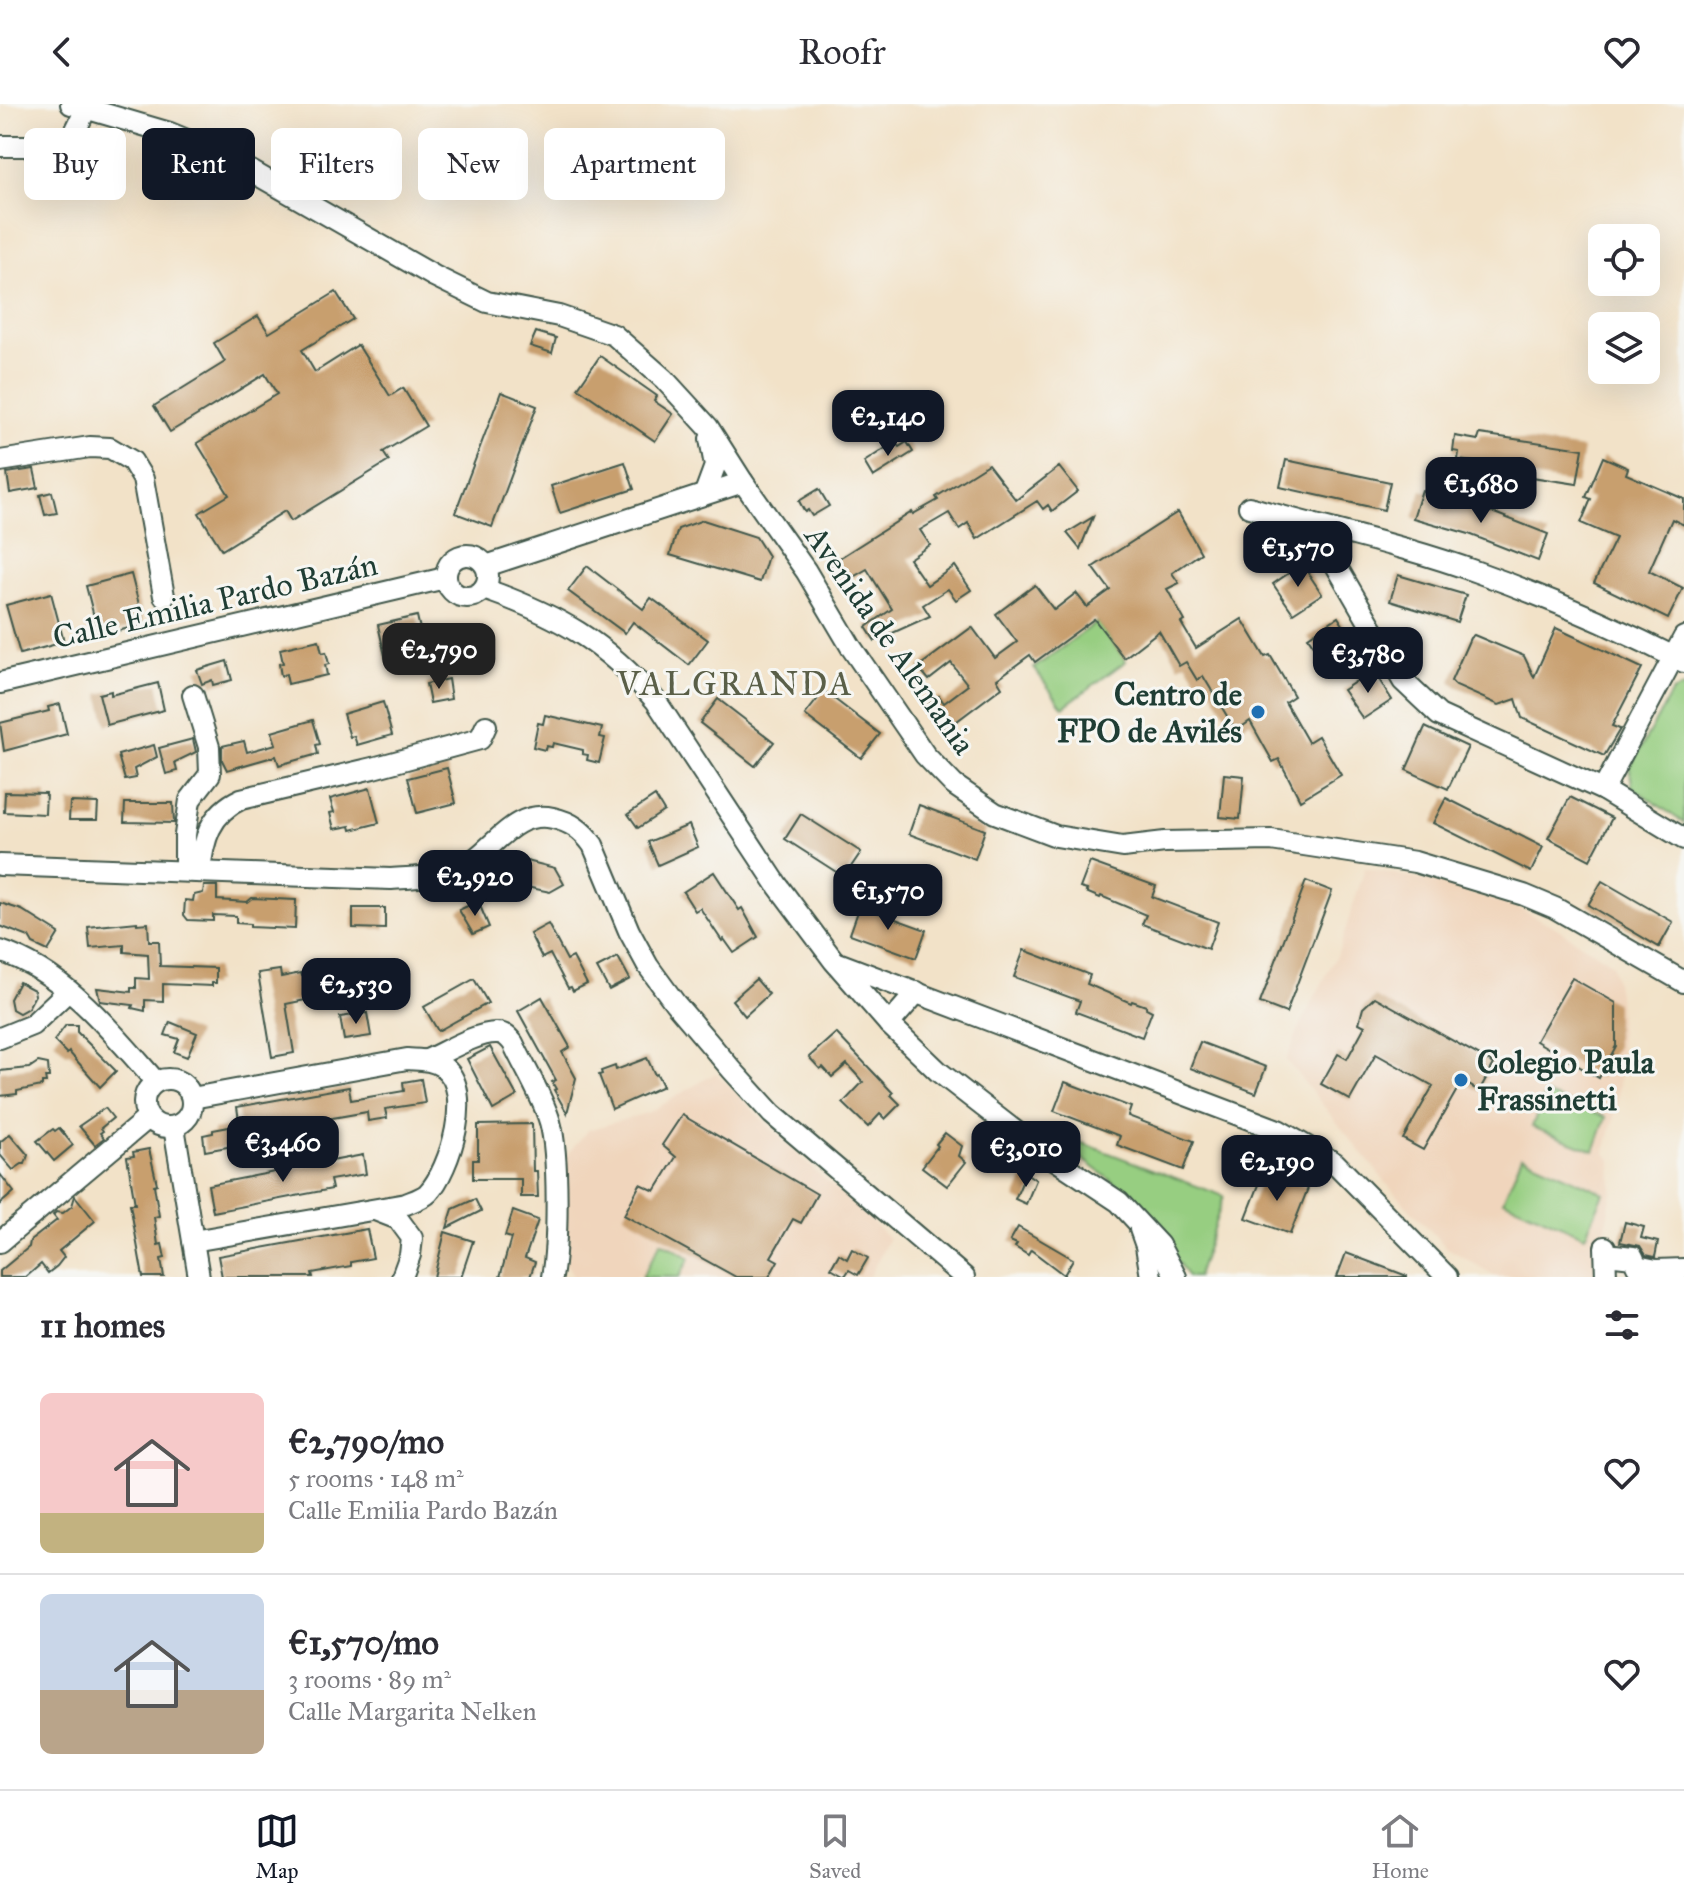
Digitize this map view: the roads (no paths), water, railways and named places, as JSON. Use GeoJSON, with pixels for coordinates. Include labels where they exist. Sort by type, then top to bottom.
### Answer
{"type":"FeatureCollection","features":[{"type":"Feature","properties":{"kind":"street"},"geometry":{"type":"LineString","coordinates":[[0,146],[52,146],[71,140],[78,106]]}},
{"type":"Feature","properties":{"kind":"street","name":"Avenida de Alemania"},"geometry":{"type":"LineString","coordinates":[[78,106],[170,133],[223,155],[434,276],[487,302],[559,316],[614,335],[664,379],[708,427],[925,755],[954,785],[995,813],[1056,836],[1123,847],[1165,842],[1271,840],[1427,865],[1524,895],[1555,908],[1684,982]]}},
{"type":"Feature","properties":{"kind":"street"},"geometry":{"type":"LineString","coordinates":[[705,493],[715,466],[708,427]]}},
{"type":"Feature","properties":{"kind":"street"},"geometry":{"type":"LineString","coordinates":[[0,461],[90,447],[110,448],[132,461],[143,479],[164,596]]}},
{"type":"Feature","properties":{"kind":"street"},"geometry":{"type":"LineString","coordinates":[[486,566],[743,482]]}},
{"type":"Feature","properties":{"kind":"street"},"geometry":{"type":"LineString","coordinates":[[1249,507],[1478,572],[1597,621],[1679,660]]}},
{"type":"Feature","properties":{"kind":"street"},"geometry":{"type":"LineString","coordinates":[[1312,524],[1403,681],[1439,715],[1603,790],[1684,839]]}},
{"type":"Feature","properties":{"kind":"street"},"geometry":{"type":"LineString","coordinates":[[457,556],[475,556],[486,566],[488,580],[484,589],[473,596],[457,595],[448,587],[446,567],[457,556]]}},
{"type":"Feature","properties":{"kind":"street","name":"Calle Emilia Pardo Bazán"},"geometry":{"type":"LineString","coordinates":[[0,683],[445,578]]}},
{"type":"Feature","properties":{"kind":"street"},"geometry":{"type":"LineString","coordinates":[[484,589],[564,623],[603,647],[633,674],[656,701],[778,886],[834,961],[889,1024],[939,1072],[1033,1145],[1119,1202],[1159,1245],[1176,1277]]}},
{"type":"Feature","properties":{"kind":"street"},"geometry":{"type":"LineString","coordinates":[[1603,790],[1679,660],[1684,637]]}},
{"type":"Feature","properties":{"kind":"street"},"geometry":{"type":"LineString","coordinates":[[192,872],[185,835],[190,800],[210,774],[209,747],[193,695]]}},
{"type":"Feature","properties":{"kind":"street"},"geometry":{"type":"LineString","coordinates":[[192,872],[212,822],[227,805],[480,739],[486,726]]}},
{"type":"Feature","properties":{"kind":"street"},"geometry":{"type":"LineString","coordinates":[[0,865],[391,879],[434,876],[460,868],[510,827],[527,818],[545,817],[568,822],[584,833],[593,845],[629,931],[648,966],[732,1070],[772,1114],[964,1277]]}},
{"type":"Feature","properties":{"kind":"street"},"geometry":{"type":"LineString","coordinates":[[0,951],[43,973],[68,991],[95,1014],[156,1082]]}},
{"type":"Feature","properties":{"kind":"street"},"geometry":{"type":"LineString","coordinates":[[834,961],[1278,1130],[1335,1163],[1447,1277]]}},
{"type":"Feature","properties":{"kind":"street"},"geometry":{"type":"LineString","coordinates":[[0,1038],[32,1025],[68,991]]}},
{"type":"Feature","properties":{"kind":"street"},"geometry":{"type":"LineString","coordinates":[[889,1024],[917,992]]}},
{"type":"Feature","properties":{"kind":"street"},"geometry":{"type":"LineString","coordinates":[[427,1060],[498,1032],[513,1043],[550,1122],[556,1240],[552,1277]]}},
{"type":"Feature","properties":{"kind":"street"},"geometry":{"type":"LineString","coordinates":[[192,1098],[407,1059],[427,1060],[445,1068],[456,1087],[460,1108],[440,1175],[427,1194],[406,1204],[193,1241]]}},
{"type":"Feature","properties":{"kind":"street"},"geometry":{"type":"LineString","coordinates":[[167,1078],[176,1080],[185,1085],[192,1098],[188,1118],[174,1127],[159,1126],[148,1118],[144,1101],[146,1092],[156,1082],[167,1078]]}},
{"type":"Feature","properties":{"kind":"street"},"geometry":{"type":"LineString","coordinates":[[0,1242],[148,1118]]}},
{"type":"Feature","properties":{"kind":"street"},"geometry":{"type":"LineString","coordinates":[[174,1127],[199,1277]]}},
{"type":"Feature","properties":{"kind":"street"},"geometry":{"type":"LineString","coordinates":[[375,1210],[398,1219],[412,1238],[402,1277]]}},
{"type":"Feature","properties":{"kind":"street"},"geometry":{"type":"LineString","coordinates":[[1138,1225],[1146,1246],[1149,1274]]}},
{"type":"Feature","properties":{"kind":"street"},"geometry":{"type":"LineString","coordinates":[[1606,1277],[1606,1251],[1633,1257],[1637,1266],[1656,1270],[1684,1269]]}},
{"type":"Feature","properties":{"kind":"place","name":"Centro de FPO de Avilés"},"geometry":{"type":"Point","coordinates":[1258,712]}},
{"type":"Feature","properties":{"kind":"place","name":"Colegio Paula Frassinetti"},"geometry":{"type":"Point","coordinates":[1461,1080]}},
{"type":"Feature","properties":{"kind":"district","name":"VALGRANDA"},"geometry":{"type":"Point","coordinates":[735,683]}}]}
